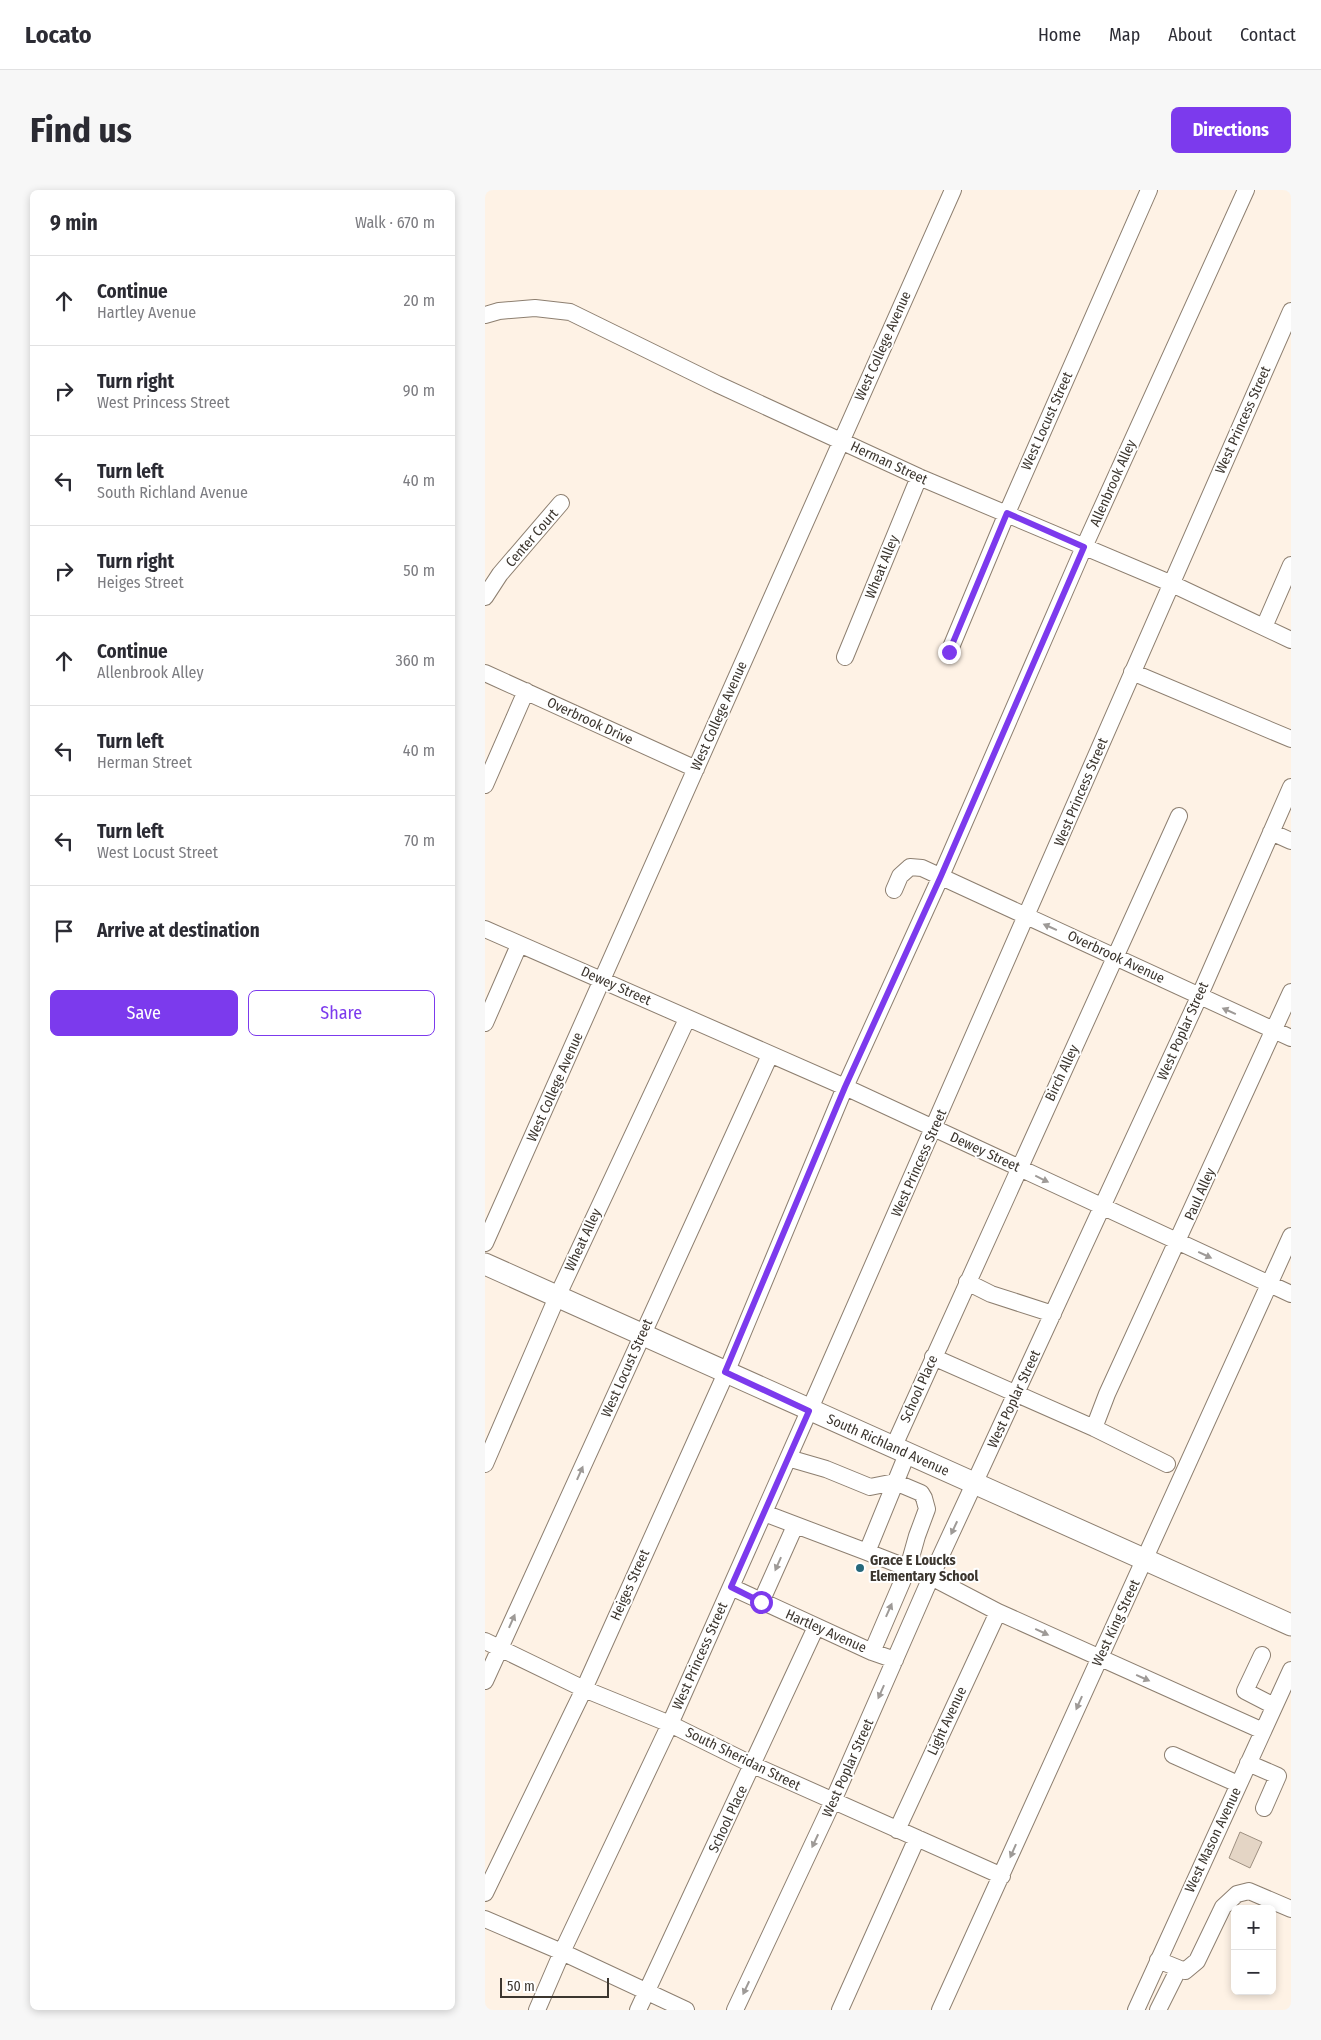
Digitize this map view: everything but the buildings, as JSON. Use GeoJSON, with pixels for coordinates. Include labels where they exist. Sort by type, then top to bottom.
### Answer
{"type":"FeatureCollection","features":[{"type":"Feature","properties":{"kind":"main road","name":"South Richland Avenue"},"geometry":{"type":"LineString","coordinates":[[485,1264],[809,1411],[1291,1625]]}},
{"type":"Feature","properties":{"kind":"street","name":"West College Avenue"},"geometry":{"type":"LineString","coordinates":[[485,1243],[953,190]]}},
{"type":"Feature","properties":{"kind":"street","name":"West Locust Street"},"geometry":{"type":"LineString","coordinates":[[949,652],[1007,513],[1149,190]]}},
{"type":"Feature","properties":{"kind":"street","name":"Allenbrook Alley"},"geometry":{"type":"LineString","coordinates":[[767,1272],[845,1087],[941,876],[1084,547],[1246,190]]}},
{"type":"Feature","properties":{"kind":"street","name":"Herman Street"},"geometry":{"type":"LineString","coordinates":[[485,314],[535,308],[570,312],[717,384],[919,477],[1170,583],[1291,640]]}},
{"type":"Feature","properties":{"kind":"street","name":"West Princess Street"},"geometry":{"type":"LineString","coordinates":[[537,2010],[562,1952],[670,1724],[764,1513],[1027,916],[1170,583],[1291,311]]}},
{"type":"Feature","properties":{"kind":"street","name":"Wheat Alley"},"geometry":{"type":"LineString","coordinates":[[845,657],[919,477]]}},
{"type":"Feature","properties":{"kind":"street","name":"Center Court"},"geometry":{"type":"LineString","coordinates":[[485,597],[500,574],[561,503]]}},
{"type":"Feature","properties":{"kind":"street"},"geometry":{"type":"LineString","coordinates":[[1264,627],[1291,566]]}},
{"type":"Feature","properties":{"kind":"street"},"geometry":{"type":"LineString","coordinates":[[1132,672],[1291,739]]}},
{"type":"Feature","properties":{"kind":"street","name":"Overbrook Drive"},"geometry":{"type":"LineString","coordinates":[[485,673],[695,769]]}},
{"type":"Feature","properties":{"kind":"street"},"geometry":{"type":"LineString","coordinates":[[485,785],[526,691]]}},
{"type":"Feature","properties":{"kind":"street","name":"West Poplar Street"},"geometry":{"type":"LineString","coordinates":[[735,2010],[833,1801],[931,1577],[1199,997],[1291,787]]}},
{"type":"Feature","properties":{"kind":"street","name":"Birch Alley"},"geometry":{"type":"LineString","coordinates":[[945,1330],[1179,816]]}},
{"type":"Feature","properties":{"kind":"street"},"geometry":{"type":"LineString","coordinates":[[1271,832],[1291,841]]}},
{"type":"Feature","properties":{"kind":"street","name":"Overbrook Avenue"},"geometry":{"type":"LineString","coordinates":[[894,890],[900,876],[910,868],[922,868],[1291,1038]]}},
{"type":"Feature","properties":{"kind":"street","name":"Dewey Street"},"geometry":{"type":"LineString","coordinates":[[485,929],[845,1087],[1177,1243],[1291,1294]]}},
{"type":"Feature","properties":{"kind":"street"},"geometry":{"type":"LineString","coordinates":[[485,1024],[519,945]]}},
{"type":"Feature","properties":{"kind":"street","name":"Paul Alley"},"geometry":{"type":"LineString","coordinates":[[1093,1428],[1291,992]]}},
{"type":"Feature","properties":{"kind":"street","name":"Wheat Alley"},"geometry":{"type":"LineString","coordinates":[[485,1464],[557,1297],[687,1019]]}},
{"type":"Feature","properties":{"kind":"street","name":"West Locust Street"},"geometry":{"type":"LineString","coordinates":[[485,1681],[770,1055]]}},
{"type":"Feature","properties":{"kind":"street","name":"West King Street"},"geometry":{"type":"LineString","coordinates":[[940,2010],[1291,1236]]}},
{"type":"Feature","properties":{"kind":"street","name":"Heiges Street"},"geometry":{"type":"LineString","coordinates":[[485,1893],[584,1689],[725,1372],[767,1272]]}},
{"type":"Feature","properties":{"kind":"street"},"geometry":{"type":"LineString","coordinates":[[967,1282],[991,1294],[1053,1314]]}},
{"type":"Feature","properties":{"kind":"street","name":"School Place"},"geometry":{"type":"LineString","coordinates":[[867,1552],[895,1482],[900,1451],[933,1357],[945,1330]]}},
{"type":"Feature","properties":{"kind":"street"},"geometry":{"type":"LineString","coordinates":[[933,1357],[1093,1428],[1167,1464]]}},
{"type":"Feature","properties":{"kind":"street"},"geometry":{"type":"LineString","coordinates":[[788,1458],[826,1469],[870,1488],[895,1482],[921,1493],[927,1509],[908,1568],[872,1652]]}},
{"type":"Feature","properties":{"kind":"street"},"geometry":{"type":"LineString","coordinates":[[764,1513],[931,1577],[998,1612],[1263,1731]]}},
{"type":"Feature","properties":{"kind":"street"},"geometry":{"type":"LineString","coordinates":[[761,1602],[795,1526]]}},
{"type":"Feature","properties":{"kind":"street","name":"Hartley Avenue"},"geometry":{"type":"LineString","coordinates":[[731,1587],[872,1652],[895,1660]]}},
{"type":"Feature","properties":{"kind":"street","name":"Light Avenue"},"geometry":{"type":"LineString","coordinates":[[897,1830],[998,1612]]}},
{"type":"Feature","properties":{"kind":"street","name":"School Place"},"geometry":{"type":"LineString","coordinates":[[638,2010],[816,1627]]}},
{"type":"Feature","properties":{"kind":"street","name":"South Sheridan Street"},"geometry":{"type":"LineString","coordinates":[[485,1641],[584,1689],[670,1724],[753,1765],[1002,1876]]}},
{"type":"Feature","properties":{"kind":"street"},"geometry":{"type":"LineString","coordinates":[[1262,1655],[1245,1692],[1274,1706]]}},
{"type":"Feature","properties":{"kind":"street","name":"West Mason Avenue"},"geometry":{"type":"LineString","coordinates":[[1136,2010],[1291,1670]]}},
{"type":"Feature","properties":{"kind":"street"},"geometry":{"type":"LineString","coordinates":[[1173,1755],[1239,1784]]}},
{"type":"Feature","properties":{"kind":"street"},"geometry":{"type":"LineString","coordinates":[[1248,1763],[1279,1776],[1264,1808]]}},
{"type":"Feature","properties":{"kind":"street"},"geometry":{"type":"LineString","coordinates":[[840,2010],[917,1838]]}},
{"type":"Feature","properties":{"kind":"street"},"geometry":{"type":"LineString","coordinates":[[1158,1960],[1178,1970],[1185,1971],[1197,1961],[1223,1907],[1237,1894],[1249,1892],[1291,1909]]}},
{"type":"Feature","properties":{"kind":"street"},"geometry":{"type":"LineString","coordinates":[[485,1919],[562,1952],[646,1993],[686,2010]]}},
{"type":"Feature","properties":{"kind":"street"},"geometry":{"type":"LineString","coordinates":[[1158,2010],[1178,1970]]}},
{"type":"Feature","properties":{"kind":"place","name":"Grace E Loucks Elementary School"},"geometry":{"type":"Point","coordinates":[860,1568]}},
{"type":"Feature","properties":{"kind":"route"},"geometry":{"type":"LineString","coordinates":[[761,1602],[731,1587],[809,1411],[725,1372],[845,1087],[941,876],[1084,547],[1007,513],[949,652]]}}]}
